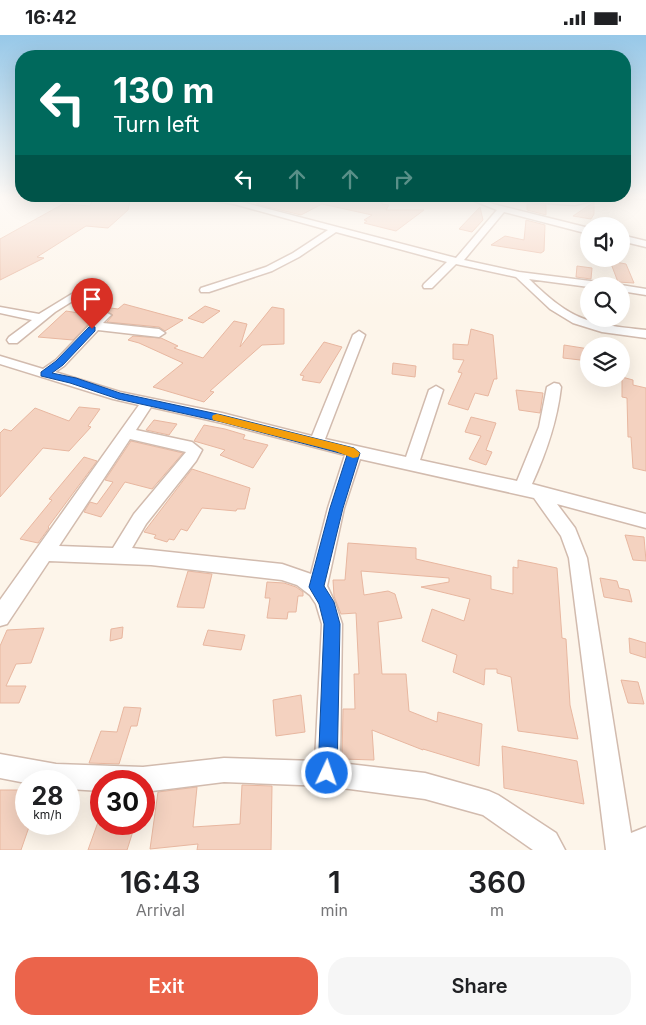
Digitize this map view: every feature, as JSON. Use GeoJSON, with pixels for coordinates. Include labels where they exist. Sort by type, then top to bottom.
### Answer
{"type":"FeatureCollection","features":[{"type":"Feature","properties":{"kind":"street"},"geometry":{"type":"LineString","coordinates":[[205,290],[269,269],[296,255],[327,234]]}},
{"type":"Feature","properties":{"kind":"street"},"geometry":{"type":"LineString","coordinates":[[352,234],[456,262],[519,275],[580,282]]}},
{"type":"Feature","properties":{"kind":"street"},"geometry":{"type":"LineString","coordinates":[[428,286],[456,262],[480,234]]}},
{"type":"Feature","properties":{"kind":"street"},"geometry":{"type":"LineString","coordinates":[[630,241],[646,244]]}},
{"type":"Feature","properties":{"kind":"street"},"geometry":{"type":"LineString","coordinates":[[519,275],[538,293],[575,321],[601,328],[646,334]]}},
{"type":"Feature","properties":{"kind":"street"},"geometry":{"type":"LineString","coordinates":[[630,289],[646,292]]}},
{"type":"Feature","properties":{"kind":"street"},"geometry":{"type":"LineString","coordinates":[[13,340],[75,295]]}},
{"type":"Feature","properties":{"kind":"street"},"geometry":{"type":"LineString","coordinates":[[0,310],[41,318]]}},
{"type":"Feature","properties":{"kind":"street"},"geometry":{"type":"LineString","coordinates":[[44,374],[60,363],[105,315]]}},
{"type":"Feature","properties":{"kind":"street"},"geometry":{"type":"LineString","coordinates":[[95,326],[159,333]]}},
{"type":"Feature","properties":{"kind":"street"},"geometry":{"type":"LineString","coordinates":[[317,442],[359,335]]}},
{"type":"Feature","properties":{"kind":"street"},"geometry":{"type":"LineString","coordinates":[[0,360],[118,396],[317,442],[354,453],[531,491],[646,521]]}},
{"type":"Feature","properties":{"kind":"street"},"geometry":{"type":"LineString","coordinates":[[531,491],[552,408],[554,387]]}},
{"type":"Feature","properties":{"kind":"street"},"geometry":{"type":"LineString","coordinates":[[411,464],[436,390]]}},
{"type":"Feature","properties":{"kind":"street"},"geometry":{"type":"LineString","coordinates":[[0,617],[148,402]]}},
{"type":"Feature","properties":{"kind":"street"},"geometry":{"type":"LineString","coordinates":[[118,556],[140,519],[191,457],[194,450],[187,446],[126,433]]}},
{"type":"Feature","properties":{"kind":"street"},"geometry":{"type":"LineString","coordinates":[[317,587],[336,508],[354,453]]}},
{"type":"Feature","properties":{"kind":"street"},"geometry":{"type":"LineString","coordinates":[[531,491],[569,533],[578,558],[620,850]]}},
{"type":"Feature","properties":{"kind":"street"},"geometry":{"type":"LineString","coordinates":[[44,553],[151,557],[282,572],[301,577],[317,587],[326,602],[332,624],[327,773]]}},
{"type":"Feature","properties":{"kind":"street"},"geometry":{"type":"LineString","coordinates":[[0,766],[56,776],[143,780],[224,770],[327,773],[425,787],[489,805],[546,843],[551,850]]}},
{"type":"Feature","properties":{"kind":"street"},"geometry":{"type":"LineString","coordinates":[[628,850],[646,840]]}},
{"type":"Feature","properties":{"kind":"building"},"geometry":{"type":"Polygon","coordinates":[[[9,234],[73,234],[37,257],[44,258],[0,280],[0,239],[9,234]]]}},
{"type":"Feature","properties":{"kind":"building"},"geometry":{"type":"Polygon","coordinates":[[[525,234],[545,234],[544,251],[541,253],[491,245],[505,236],[524,240],[525,234]]]}},
{"type":"Feature","properties":{"kind":"building"},"geometry":{"type":"Polygon","coordinates":[[[577,266],[592,268],[591,277],[576,277],[577,266]]]}},
{"type":"Feature","properties":{"kind":"building"},"geometry":{"type":"Polygon","coordinates":[[[612,267],[627,267],[634,283],[630,283],[630,277],[616,277],[612,267]]]}},
{"type":"Feature","properties":{"kind":"building"},"geometry":{"type":"Polygon","coordinates":[[[124,304],[183,320],[165,331],[159,327],[107,322],[113,315],[105,310],[100,312],[73,340],[38,337],[66,311],[79,313],[89,305],[118,309],[124,304]]]}},
{"type":"Feature","properties":{"kind":"building"},"geometry":{"type":"Polygon","coordinates":[[[205,306],[220,311],[203,323],[188,318],[205,306]]]}},
{"type":"Feature","properties":{"kind":"building"},"geometry":{"type":"Polygon","coordinates":[[[272,307],[284,309],[284,344],[262,345],[210,391],[214,392],[204,402],[153,387],[183,363],[128,340],[133,336],[161,338],[178,346],[174,348],[203,358],[234,321],[247,324],[240,347],[272,307]]]}},
{"type":"Feature","properties":{"kind":"building"},"geometry":{"type":"Polygon","coordinates":[[[471,329],[493,335],[497,379],[494,379],[488,396],[475,393],[468,410],[448,404],[462,373],[458,372],[464,360],[453,359],[453,344],[468,345],[471,329]]]}},
{"type":"Feature","properties":{"kind":"building"},"geometry":{"type":"Polygon","coordinates":[[[324,342],[342,347],[320,383],[302,380],[304,376],[300,375],[324,342]]]}},
{"type":"Feature","properties":{"kind":"building"},"geometry":{"type":"Polygon","coordinates":[[[564,345],[580,348],[580,360],[563,358],[564,345]]]}},
{"type":"Feature","properties":{"kind":"building"},"geometry":{"type":"Polygon","coordinates":[[[393,363],[416,366],[415,377],[392,374],[393,363]]]}},
{"type":"Feature","properties":{"kind":"building"},"geometry":{"type":"Polygon","coordinates":[[[630,379],[633,380],[633,385],[646,388],[646,471],[633,468],[631,437],[628,437],[627,398],[622,397],[622,387],[630,387],[630,379]]]}},
{"type":"Feature","properties":{"kind":"building"},"geometry":{"type":"Polygon","coordinates":[[[516,390],[543,393],[540,413],[519,410],[516,390]]]}},
{"type":"Feature","properties":{"kind":"building"},"geometry":{"type":"Polygon","coordinates":[[[79,407],[100,409],[88,426],[91,427],[69,451],[43,448],[0,497],[0,433],[4,429],[11,431],[35,408],[69,421],[79,407]]]}},
{"type":"Feature","properties":{"kind":"building"},"geometry":{"type":"Polygon","coordinates":[[[471,417],[496,423],[486,450],[492,452],[486,465],[469,459],[481,436],[465,432],[471,417]]]}},
{"type":"Feature","properties":{"kind":"building"},"geometry":{"type":"Polygon","coordinates":[[[154,420],[177,424],[169,435],[146,430],[154,420]]]}},
{"type":"Feature","properties":{"kind":"building"},"geometry":{"type":"Polygon","coordinates":[[[204,425],[245,435],[243,439],[268,445],[253,468],[220,455],[225,450],[194,441],[204,425]]]}},
{"type":"Feature","properties":{"kind":"building"},"geometry":{"type":"Polygon","coordinates":[[[131,441],[183,453],[152,489],[125,482],[101,517],[84,512],[90,502],[97,504],[113,482],[105,480],[131,441]]]}},
{"type":"Feature","properties":{"kind":"building"},"geometry":{"type":"Polygon","coordinates":[[[84,457],[97,461],[38,543],[20,539],[52,500],[49,499],[84,457]]]}},
{"type":"Feature","properties":{"kind":"building"},"geometry":{"type":"Polygon","coordinates":[[[192,469],[250,488],[245,509],[237,509],[236,511],[202,508],[187,531],[181,529],[174,540],[169,539],[167,542],[154,538],[156,535],[144,532],[192,469]]]}},
{"type":"Feature","properties":{"kind":"building"},"geometry":{"type":"Polygon","coordinates":[[[625,535],[644,537],[646,561],[633,560],[625,535]]]}},
{"type":"Feature","properties":{"kind":"building"},"geometry":{"type":"Polygon","coordinates":[[[348,543],[416,548],[416,559],[491,576],[491,589],[513,594],[513,567],[518,568],[518,560],[557,568],[562,638],[566,639],[570,705],[578,739],[518,731],[511,677],[497,673],[497,669],[485,669],[484,685],[453,672],[457,655],[422,641],[432,609],[464,621],[470,599],[421,587],[449,582],[449,578],[361,571],[364,595],[388,591],[395,594],[402,618],[378,622],[382,674],[406,674],[409,711],[437,722],[438,712],[482,724],[479,766],[423,750],[372,730],[374,760],[342,759],[343,709],[355,709],[354,674],[359,674],[356,613],[341,614],[334,596],[333,580],[345,580],[348,543]]]}},
{"type":"Feature","properties":{"kind":"building"},"geometry":{"type":"Polygon","coordinates":[[[188,571],[212,574],[204,608],[177,607],[188,571]]]}},
{"type":"Feature","properties":{"kind":"building"},"geometry":{"type":"Polygon","coordinates":[[[600,578],[617,581],[619,588],[629,590],[632,602],[604,597],[600,578]]]}},
{"type":"Feature","properties":{"kind":"building"},"geometry":{"type":"Polygon","coordinates":[[[267,582],[284,583],[296,587],[303,592],[303,596],[298,596],[296,612],[288,612],[287,619],[267,618],[270,598],[265,598],[267,582]]]}},
{"type":"Feature","properties":{"kind":"building"},"geometry":{"type":"Polygon","coordinates":[[[123,627],[122,638],[110,641],[111,629],[123,627]]]}},
{"type":"Feature","properties":{"kind":"building"},"geometry":{"type":"Polygon","coordinates":[[[44,628],[31,663],[16,664],[6,686],[26,686],[19,703],[0,703],[0,646],[7,630],[44,628]]]}},
{"type":"Feature","properties":{"kind":"building"},"geometry":{"type":"Polygon","coordinates":[[[208,630],[245,635],[241,650],[203,645],[208,630]]]}},
{"type":"Feature","properties":{"kind":"building"},"geometry":{"type":"Polygon","coordinates":[[[629,638],[646,643],[646,658],[630,653],[629,638]]]}},
{"type":"Feature","properties":{"kind":"building"},"geometry":{"type":"Polygon","coordinates":[[[621,680],[638,682],[644,704],[628,703],[621,680]]]}},
{"type":"Feature","properties":{"kind":"building"},"geometry":{"type":"Polygon","coordinates":[[[301,695],[305,732],[276,736],[273,700],[301,695]]]}},
{"type":"Feature","properties":{"kind":"building"},"geometry":{"type":"Polygon","coordinates":[[[124,707],[141,708],[137,726],[131,726],[119,764],[89,763],[101,731],[117,732],[124,707]]]}},
{"type":"Feature","properties":{"kind":"building"},"geometry":{"type":"Polygon","coordinates":[[[502,746],[577,761],[584,804],[504,788],[502,746]]]}},
{"type":"Feature","properties":{"kind":"building"},"geometry":{"type":"Polygon","coordinates":[[[242,785],[272,786],[271,850],[197,850],[198,844],[150,849],[152,835],[155,835],[155,813],[158,792],[197,787],[193,827],[240,824],[242,785]]]}},
{"type":"Feature","properties":{"kind":"building"},"geometry":{"type":"Polygon","coordinates":[[[0,790],[15,790],[15,835],[26,835],[21,850],[0,850],[0,790]]]}},
{"type":"Feature","properties":{"kind":"building"},"geometry":{"type":"Polygon","coordinates":[[[93,835],[132,835],[127,850],[88,850],[93,835]]]}},
{"type":"Feature","properties":{"kind":"slow traffic"},"geometry":{"type":"LineString","coordinates":[[217,417],[335,447],[353,454]]}},
{"type":"Feature","properties":{"kind":"route"},"geometry":{"type":"LineString","coordinates":[[92,329],[60,363],[44,374],[118,396],[222,418],[354,453],[336,508],[317,587],[326,602],[332,624],[332,682],[327,773]]}}]}
